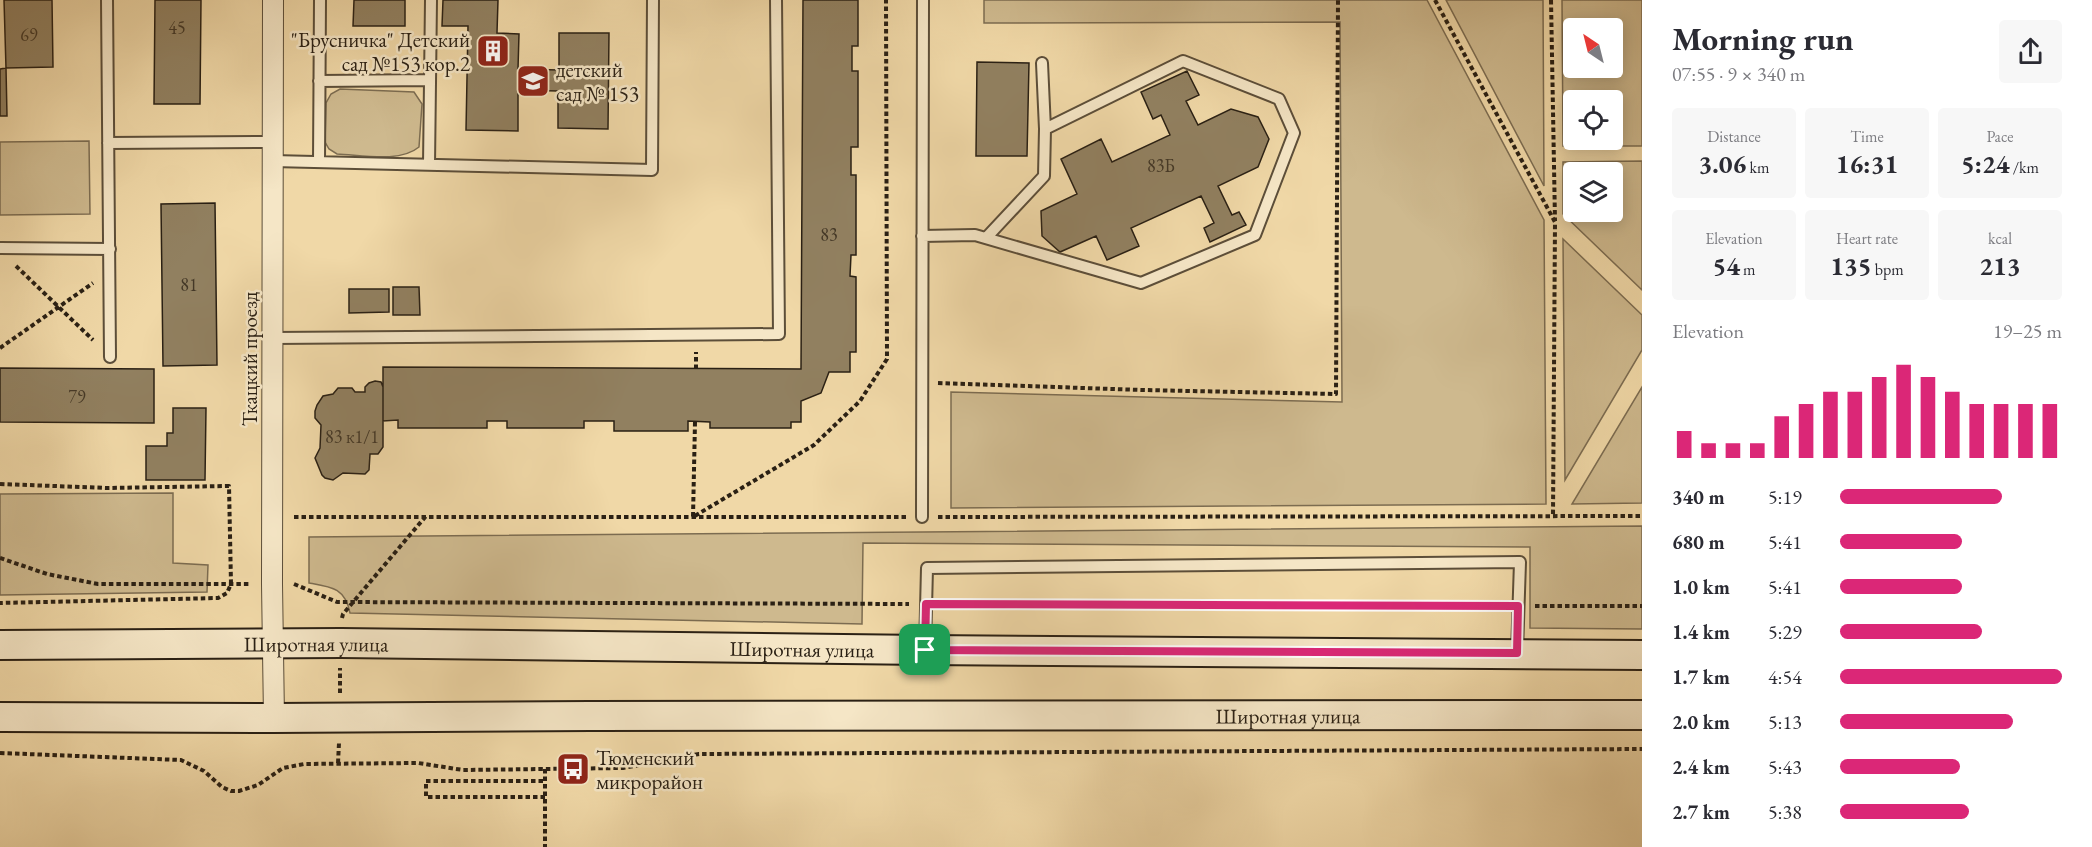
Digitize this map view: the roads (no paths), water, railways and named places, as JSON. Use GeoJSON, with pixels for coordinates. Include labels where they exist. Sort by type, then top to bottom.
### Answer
{"type":"FeatureCollection","features":[{"type":"Feature","properties":{"kind":"main road","name":"Широтная улица"},"geometry":{"type":"LineString","coordinates":[[0,645],[273,643],[1642,655]]}},
{"type":"Feature","properties":{"kind":"main road","name":"Широтная улица"},"geometry":{"type":"LineString","coordinates":[[0,717],[1642,715]]}},
{"type":"Feature","properties":{"kind":"street","name":"Ткацкий проезд"},"geometry":{"type":"LineString","coordinates":[[273,0],[274,718]]}},
{"type":"Feature","properties":{"kind":"lane"},"geometry":{"type":"LineString","coordinates":[[107,0],[110,357]]}},
{"type":"Feature","properties":{"kind":"lane"},"geometry":{"type":"LineString","coordinates":[[319,162],[320,0]]}},
{"type":"Feature","properties":{"kind":"lane"},"geometry":{"type":"LineString","coordinates":[[429,165],[432,0]]}},
{"type":"Feature","properties":{"kind":"lane"},"geometry":{"type":"LineString","coordinates":[[108,143],[273,151],[319,162],[652,170],[653,0]]}},
{"type":"Feature","properties":{"kind":"lane"},"geometry":{"type":"LineString","coordinates":[[273,338],[779,334],[776,0]]}},
{"type":"Feature","properties":{"kind":"lane"},"geometry":{"type":"LineString","coordinates":[[922,517],[923,0]]}},
{"type":"Feature","properties":{"kind":"lane"},"geometry":{"type":"LineString","coordinates":[[922,236],[975,235],[1141,283],[1255,235],[1294,133],[1279,99],[1183,61],[1045,129]]}},
{"type":"Feature","properties":{"kind":"lane"},"geometry":{"type":"LineString","coordinates":[[986,238],[1044,176],[1045,129],[1042,63]]}},
{"type":"Feature","properties":{"kind":"lane"},"geometry":{"type":"LineString","coordinates":[[319,81],[430,80]]}},
{"type":"Feature","properties":{"kind":"lane"},"geometry":{"type":"LineString","coordinates":[[0,248],[110,249]]}},
{"type":"Feature","properties":{"kind":"lane"},"geometry":{"type":"LineString","coordinates":[[925,650],[927,568],[1520,562],[1517,653]]}},
{"type":"Feature","properties":{"kind":"place","name":"\"Брусничка\" Детский сад №153 кор.2"},"geometry":{"type":"Point","coordinates":[493,51]}},
{"type":"Feature","properties":{"kind":"place","name":"детский сад № 153"},"geometry":{"type":"Point","coordinates":[533,81]}},
{"type":"Feature","properties":{"kind":"place","name":"Тюменский микрорайон"},"geometry":{"type":"Point","coordinates":[573,769]}}]}
